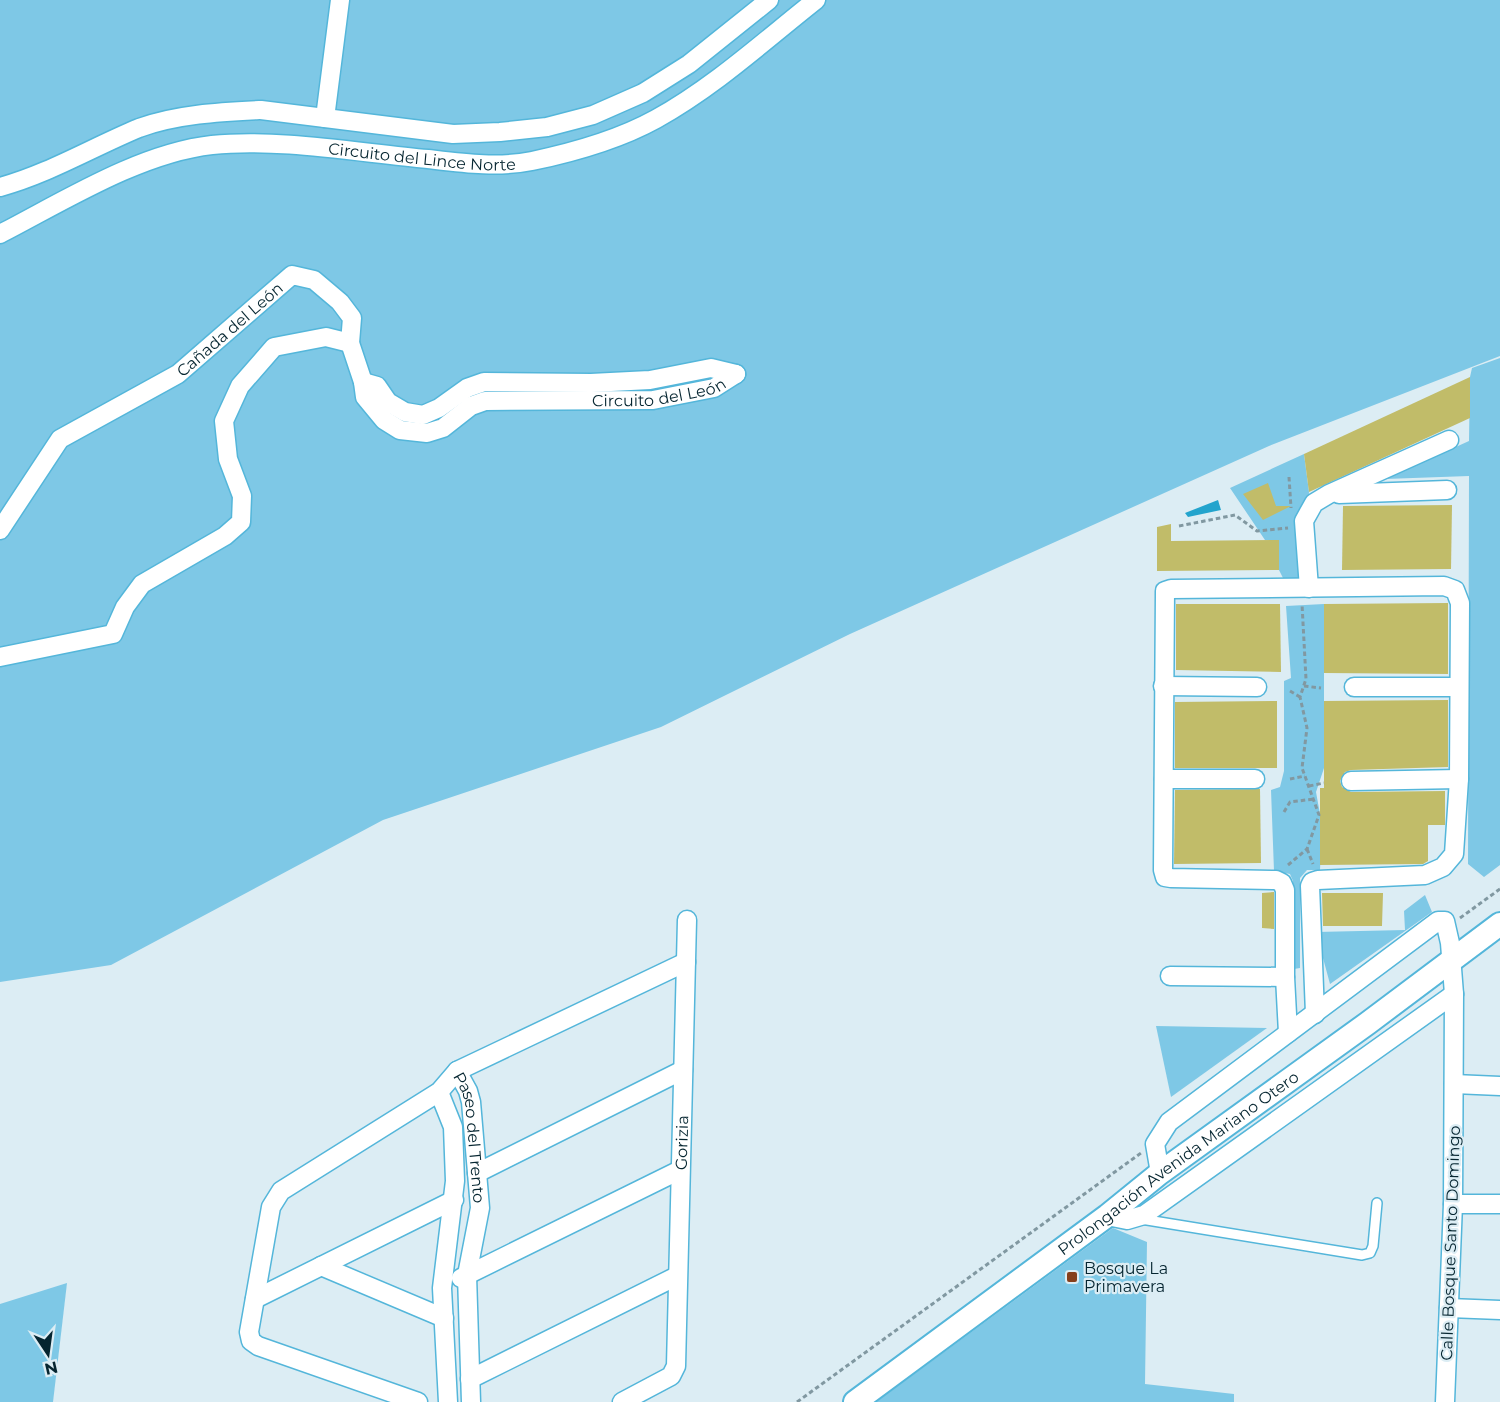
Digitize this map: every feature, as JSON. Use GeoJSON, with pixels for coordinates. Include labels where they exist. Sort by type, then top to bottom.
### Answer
{"type":"FeatureCollection","features":[{"type":"Feature","properties":{"kind":"street"},"geometry":{"type":"LineString","coordinates":[[325,118],[339,0]]}},
{"type":"Feature","properties":{"kind":"street","name":"Circuito del Lince Norte"},"geometry":{"type":"LineString","coordinates":[[0,187],[142,128],[201,114],[261,110],[453,134],[547,127],[593,115],[643,93],[689,64],[769,0]]}},
{"type":"Feature","properties":{"kind":"street","name":"Circuito del Lince Norte"},"geometry":{"type":"LineString","coordinates":[[0,234],[107,179],[173,153],[211,145],[253,143],[297,146],[479,165],[530,161],[596,145],[656,119],[702,90],[816,0]]}},
{"type":"Feature","properties":{"kind":"street","name":"Cañada del León"},"geometry":{"type":"LineString","coordinates":[[0,530],[60,439],[178,374],[292,275],[314,280],[340,302],[352,318],[350,343]]}},
{"type":"Feature","properties":{"kind":"street"},"geometry":{"type":"LineString","coordinates":[[0,657],[112,634],[125,607],[142,584],[225,536],[241,522],[242,496],[228,459],[224,421],[240,386],[274,347],[326,338],[350,343]]}},
{"type":"Feature","properties":{"kind":"street","name":"Circuito del León"},"geometry":{"type":"LineString","coordinates":[[350,343],[363,382],[365,397],[384,420],[400,430],[427,433],[443,428],[471,406],[485,401],[653,400],[714,388],[736,374],[711,368],[650,380],[591,384],[484,382],[467,388],[438,408],[423,415],[405,412],[388,402],[377,386],[363,382]]}},
{"type":"Feature","properties":{"kind":"street"},"geometry":{"type":"LineString","coordinates":[[1305,588],[1304,521],[1314,503],[1329,494],[1449,440]]}},
{"type":"Feature","properties":{"kind":"street"},"geometry":{"type":"LineString","coordinates":[[1329,494],[1446,490]]}},
{"type":"Feature","properties":{"kind":"street"},"geometry":{"type":"LineString","coordinates":[[1160,1173],[1155,1144],[1168,1122],[1288,1034],[1315,1014],[1310,886],[1312,882],[1425,875],[1443,867],[1454,854],[1459,779],[1460,603],[1455,590],[1444,586],[1171,589],[1165,591],[1163,870],[1165,877],[1282,882],[1285,890],[1285,977],[1288,1034]]}},
{"type":"Feature","properties":{"kind":"street"},"geometry":{"type":"LineString","coordinates":[[1163,686],[1257,687]]}},
{"type":"Feature","properties":{"kind":"street"},"geometry":{"type":"LineString","coordinates":[[1354,687],[1459,687]]}},
{"type":"Feature","properties":{"kind":"street"},"geometry":{"type":"LineString","coordinates":[[1164,779],[1255,779]]}},
{"type":"Feature","properties":{"kind":"street"},"geometry":{"type":"LineString","coordinates":[[1351,781],[1459,779]]}},
{"type":"Feature","properties":{"kind":"street","name":"Gorizia"},"geometry":{"type":"LineString","coordinates":[[622,1402],[671,1376],[676,1366],[687,920]]}},
{"type":"Feature","properties":{"kind":"street","name":"Calle Bosque Santo Domingo"},"geometry":{"type":"LineString","coordinates":[[1315,1014],[1438,921],[1442,920],[1447,924],[1454,994],[1454,1084],[1453,1204],[1445,1402]]}},
{"type":"Feature","properties":{"kind":"street","name":"Prolongación Avenida Mariano Otero"},"geometry":{"type":"LineString","coordinates":[[855,1402],[1107,1216],[1160,1173],[1368,1023],[1500,924]]}},
{"type":"Feature","properties":{"kind":"street"},"geometry":{"type":"LineString","coordinates":[[457,1071],[686,962]]}},
{"type":"Feature","properties":{"kind":"street"},"geometry":{"type":"LineString","coordinates":[[1170,976],[1285,977]]}},
{"type":"Feature","properties":{"kind":"street"},"geometry":{"type":"LineString","coordinates":[[1107,1216],[1117,1219],[1144,1215],[1454,994]]}},
{"type":"Feature","properties":{"kind":"street"},"geometry":{"type":"LineString","coordinates":[[477,1173],[683,1070]]}},
{"type":"Feature","properties":{"kind":"street","name":"Paseo del Trento"},"geometry":{"type":"LineString","coordinates":[[448,1402],[442,1287],[454,1200],[453,1127],[439,1092],[457,1071],[471,1102],[480,1208],[467,1275],[471,1402]]}},
{"type":"Feature","properties":{"kind":"street"},"geometry":{"type":"LineString","coordinates":[[1454,1084],[1500,1086]]}},
{"type":"Feature","properties":{"kind":"street"},"geometry":{"type":"LineString","coordinates":[[418,1402],[258,1346],[251,1341],[249,1332],[271,1207],[281,1191],[439,1092]]}},
{"type":"Feature","properties":{"kind":"street"},"geometry":{"type":"LineString","coordinates":[[442,1287],[680,1170]]}},
{"type":"Feature","properties":{"kind":"street"},"geometry":{"type":"LineString","coordinates":[[255,1299],[454,1200]]}},
{"type":"Feature","properties":{"kind":"street"},"geometry":{"type":"LineString","coordinates":[[1453,1204],[1500,1204]]}},
{"type":"Feature","properties":{"kind":"street"},"geometry":{"type":"LineString","coordinates":[[321,1266],[444,1318]]}},
{"type":"Feature","properties":{"kind":"street"},"geometry":{"type":"LineString","coordinates":[[470,1379],[677,1276]]}},
{"type":"Feature","properties":{"kind":"street"},"geometry":{"type":"LineString","coordinates":[[1449,1308],[1500,1310]]}},
{"type":"Feature","properties":{"kind":"lane"},"geometry":{"type":"LineString","coordinates":[[1136,1218],[1362,1255],[1370,1253],[1373,1246],[1377,1203]]}},
{"type":"Feature","properties":{"kind":"path"},"geometry":{"type":"LineString","coordinates":[[1288,477],[1292,518]]}},
{"type":"Feature","properties":{"kind":"path"},"geometry":{"type":"LineString","coordinates":[[1179,526],[1235,515],[1257,531],[1293,528]]}},
{"type":"Feature","properties":{"kind":"path"},"geometry":{"type":"LineString","coordinates":[[1288,865],[1307,849],[1319,815],[1302,768],[1307,728],[1300,697],[1306,679],[1305,588]]}},
{"type":"Feature","properties":{"kind":"path"},"geometry":{"type":"LineString","coordinates":[[1304,686],[1321,688]]}},
{"type":"Feature","properties":{"kind":"path"},"geometry":{"type":"LineString","coordinates":[[1290,691],[1300,697]]}},
{"type":"Feature","properties":{"kind":"path"},"geometry":{"type":"LineString","coordinates":[[1290,779],[1305,776]]}},
{"type":"Feature","properties":{"kind":"path"},"geometry":{"type":"LineString","coordinates":[[1309,786],[1324,783]]}},
{"type":"Feature","properties":{"kind":"path"},"geometry":{"type":"LineString","coordinates":[[1284,812],[1290,802],[1314,799]]}},
{"type":"Feature","properties":{"kind":"path"},"geometry":{"type":"LineString","coordinates":[[1307,849],[1316,870]]}},
{"type":"Feature","properties":{"kind":"shaded area"},"geometry":{"type":"Polygon","coordinates":[[[0,0],[1500,0],[1500,356],[1269,446],[850,634],[661,727],[383,820],[111,965],[0,982],[0,0]]]}},
{"type":"Feature","properties":{"kind":"shaded area"},"geometry":{"type":"Polygon","coordinates":[[[1500,358],[1500,865],[1484,877],[1468,864],[1469,476],[1385,479],[1469,441],[1472,368],[1500,358]]]}},
{"type":"Feature","properties":{"kind":"shaded area"},"geometry":{"type":"Polygon","coordinates":[[[1304,454],[1309,492],[1300,588],[1288,588],[1279,570],[1279,540],[1265,540],[1230,488],[1304,454]]]}},
{"type":"Feature","properties":{"kind":"shaded area"},"geometry":{"type":"Polygon","coordinates":[[[1218,500],[1221,510],[1188,517],[1185,513],[1218,500]]]}},
{"type":"Feature","properties":{"kind":"shaded area"},"geometry":{"type":"Polygon","coordinates":[[[1324,604],[1324,768],[1316,792],[1322,825],[1320,870],[1307,870],[1300,878],[1300,968],[1294,969],[1293,881],[1290,874],[1274,871],[1271,790],[1280,787],[1284,771],[1284,681],[1291,678],[1286,606],[1324,604]]]}},
{"type":"Feature","properties":{"kind":"shaded area"},"geometry":{"type":"Polygon","coordinates":[[[1425,895],[1432,912],[1330,984],[1316,932],[1405,930],[1404,911],[1425,895]]]}},
{"type":"Feature","properties":{"kind":"shaded area"},"geometry":{"type":"Polygon","coordinates":[[[1156,1026],[1267,1028],[1171,1097],[1156,1026]]]}},
{"type":"Feature","properties":{"kind":"shaded area"},"geometry":{"type":"Polygon","coordinates":[[[1113,1228],[1147,1242],[1145,1384],[1234,1394],[1234,1402],[876,1402],[1113,1228]]]}},
{"type":"Feature","properties":{"kind":"shaded area"},"geometry":{"type":"Polygon","coordinates":[[[67,1283],[53,1402],[0,1402],[0,1304],[67,1283]]]}},
{"type":"Feature","properties":{"kind":"building"},"geometry":{"type":"Polygon","coordinates":[[[1470,377],[1470,418],[1309,492],[1304,454],[1470,377]]]}},
{"type":"Feature","properties":{"kind":"building"},"geometry":{"type":"Polygon","coordinates":[[[1268,483],[1276,506],[1291,506],[1263,520],[1243,494],[1268,483]]]}},
{"type":"Feature","properties":{"kind":"building"},"geometry":{"type":"Polygon","coordinates":[[[1452,505],[1451,569],[1342,570],[1343,506],[1452,505]]]}},
{"type":"Feature","properties":{"kind":"building"},"geometry":{"type":"Polygon","coordinates":[[[1171,524],[1171,541],[1279,540],[1279,570],[1157,571],[1157,527],[1171,524]]]}},
{"type":"Feature","properties":{"kind":"building"},"geometry":{"type":"Polygon","coordinates":[[[1448,603],[1448,674],[1324,673],[1324,604],[1448,603]]]}},
{"type":"Feature","properties":{"kind":"building"},"geometry":{"type":"Polygon","coordinates":[[[1176,604],[1280,604],[1281,672],[1176,670],[1176,604]]]}},
{"type":"Feature","properties":{"kind":"building"},"geometry":{"type":"Polygon","coordinates":[[[1448,700],[1448,767],[1351,770],[1345,772],[1340,781],[1342,787],[1351,792],[1445,791],[1445,825],[1428,825],[1428,861],[1423,864],[1320,865],[1320,788],[1324,788],[1324,701],[1448,700]]]}},
{"type":"Feature","properties":{"kind":"building"},"geometry":{"type":"Polygon","coordinates":[[[1277,701],[1277,768],[1175,768],[1175,702],[1277,701]]]}},
{"type":"Feature","properties":{"kind":"building"},"geometry":{"type":"Polygon","coordinates":[[[1260,789],[1261,863],[1174,864],[1175,790],[1260,789]]]}},
{"type":"Feature","properties":{"kind":"building"},"geometry":{"type":"Polygon","coordinates":[[[1274,892],[1274,929],[1262,928],[1262,893],[1274,892]]]}},
{"type":"Feature","properties":{"kind":"building"},"geometry":{"type":"Polygon","coordinates":[[[1322,893],[1383,893],[1382,926],[1323,926],[1322,893]]]}},
{"type":"Feature","properties":{"kind":"place","name":"Bosque La Primavera"},"geometry":{"type":"Point","coordinates":[1072,1277]}}]}
